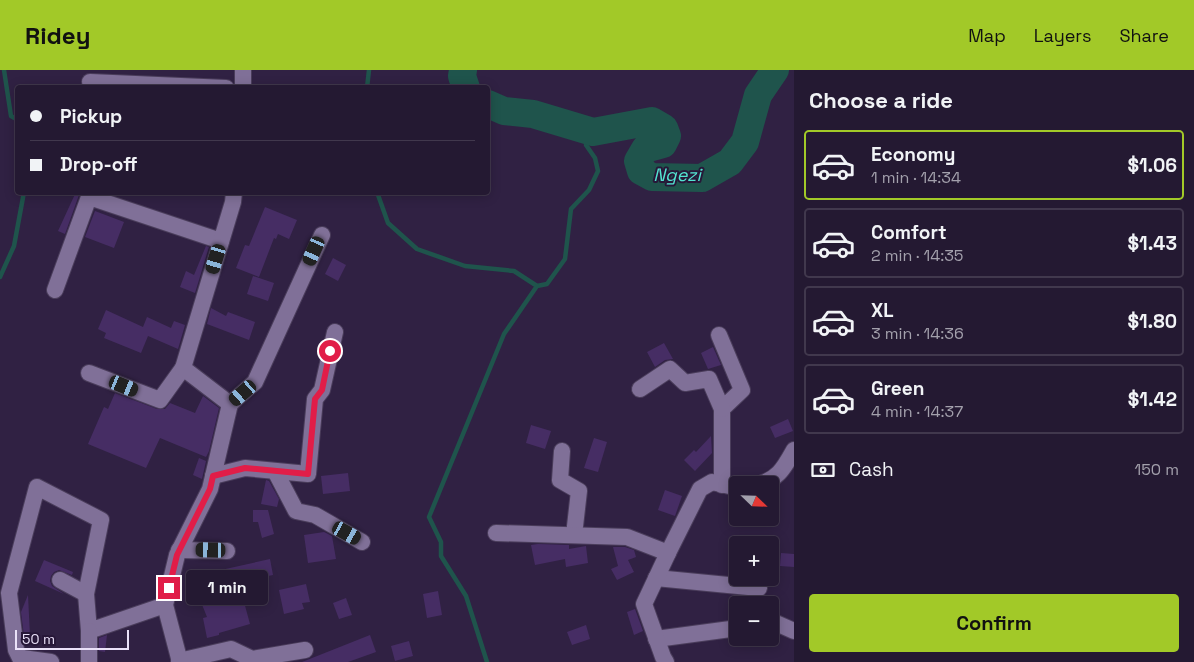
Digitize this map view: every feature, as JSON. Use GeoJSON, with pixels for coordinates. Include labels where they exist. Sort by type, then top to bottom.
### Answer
{"type":"FeatureCollection","features":[{"type":"Feature","properties":{"kind":"street"},"geometry":{"type":"LineString","coordinates":[[242,70],[243,85]]}},
{"type":"Feature","properties":{"kind":"street"},"geometry":{"type":"LineString","coordinates":[[90,82],[158,85]]}},
{"type":"Feature","properties":{"kind":"street"},"geometry":{"type":"LineString","coordinates":[[89,373],[160,400],[183,368],[234,195]]}},
{"type":"Feature","properties":{"kind":"street"},"geometry":{"type":"LineString","coordinates":[[56,290],[89,197],[221,241]]}},
{"type":"Feature","properties":{"kind":"street"},"geometry":{"type":"LineString","coordinates":[[305,650],[252,659],[231,649],[179,662],[165,605],[179,550],[210,489],[230,404],[255,382],[322,235]]}},
{"type":"Feature","properties":{"kind":"street"},"geometry":{"type":"LineString","coordinates":[[213,476],[245,468],[308,474],[315,399],[322,390],[335,332]]}},
{"type":"Feature","properties":{"kind":"street"},"geometry":{"type":"LineString","coordinates":[[719,335],[742,390],[722,409]]}},
{"type":"Feature","properties":{"kind":"street"},"geometry":{"type":"LineString","coordinates":[[183,368],[230,404]]}},
{"type":"Feature","properties":{"kind":"street"},"geometry":{"type":"LineString","coordinates":[[640,389],[670,369],[685,383],[709,378],[722,409],[729,476]]}},
{"type":"Feature","properties":{"kind":"street"},"geometry":{"type":"LineString","coordinates":[[775,476],[782,471],[794,450]]}},
{"type":"Feature","properties":{"kind":"street"},"geometry":{"type":"LineString","coordinates":[[562,451],[560,480],[579,492],[574,535]]}},
{"type":"Feature","properties":{"kind":"street"},"geometry":{"type":"LineString","coordinates":[[275,471],[296,511],[315,515],[362,542]]}},
{"type":"Feature","properties":{"kind":"street"},"geometry":{"type":"LineString","coordinates":[[661,660],[644,604],[700,489],[712,482],[729,486]]}},
{"type":"Feature","properties":{"kind":"street"},"geometry":{"type":"LineString","coordinates":[[52,662],[22,660],[16,650],[9,593],[37,487],[101,520],[86,594],[89,662]]}},
{"type":"Feature","properties":{"kind":"street"},"geometry":{"type":"LineString","coordinates":[[496,533],[627,537],[668,553]]}},
{"type":"Feature","properties":{"kind":"street"},"geometry":{"type":"LineString","coordinates":[[179,550],[227,551]]}},
{"type":"Feature","properties":{"kind":"street"},"geometry":{"type":"LineString","coordinates":[[656,578],[759,588]]}},
{"type":"Feature","properties":{"kind":"street"},"geometry":{"type":"LineString","coordinates":[[60,580],[86,594]]}},
{"type":"Feature","properties":{"kind":"street"},"geometry":{"type":"LineString","coordinates":[[89,631],[165,605]]}},
{"type":"Feature","properties":{"kind":"street"},"geometry":{"type":"LineString","coordinates":[[779,624],[794,631]]}},
{"type":"Feature","properties":{"kind":"street"},"geometry":{"type":"LineString","coordinates":[[656,639],[729,629]]}},
{"type":"Feature","properties":{"kind":"building"},"geometry":{"type":"Polygon","coordinates":[[[75,195],[79,195],[65,234],[58,231],[75,195]]]}},
{"type":"Feature","properties":{"kind":"building"},"geometry":{"type":"Polygon","coordinates":[[[265,207],[297,220],[289,239],[278,234],[276,239],[274,238],[259,277],[236,268],[245,245],[249,246],[265,207]]]}},
{"type":"Feature","properties":{"kind":"building"},"geometry":{"type":"Polygon","coordinates":[[[95,211],[124,222],[114,248],[85,237],[95,211]]]}},
{"type":"Feature","properties":{"kind":"building"},"geometry":{"type":"Polygon","coordinates":[[[206,246],[209,247],[195,293],[180,287],[186,271],[194,275],[206,246]]]}},
{"type":"Feature","properties":{"kind":"building"},"geometry":{"type":"Polygon","coordinates":[[[333,258],[346,265],[338,281],[325,274],[333,258]]]}},
{"type":"Feature","properties":{"kind":"building"},"geometry":{"type":"Polygon","coordinates":[[[253,276],[274,283],[268,301],[247,294],[253,276]]]}},
{"type":"Feature","properties":{"kind":"building"},"geometry":{"type":"Polygon","coordinates":[[[211,308],[226,316],[228,312],[255,322],[249,340],[207,324],[211,308]]]}},
{"type":"Feature","properties":{"kind":"building"},"geometry":{"type":"Polygon","coordinates":[[[106,310],[143,327],[147,317],[171,328],[174,321],[185,325],[178,349],[148,336],[141,353],[104,338],[106,333],[98,329],[106,310]]]}},
{"type":"Feature","properties":{"kind":"building"},"geometry":{"type":"Polygon","coordinates":[[[664,343],[673,359],[665,360],[655,367],[647,352],[664,343]]]}},
{"type":"Feature","properties":{"kind":"building"},"geometry":{"type":"Polygon","coordinates":[[[713,347],[721,365],[708,369],[701,353],[713,347]]]}},
{"type":"Feature","properties":{"kind":"building"},"geometry":{"type":"Polygon","coordinates":[[[115,393],[157,409],[165,409],[170,403],[195,413],[203,396],[219,408],[206,457],[160,438],[146,468],[88,444],[104,407],[108,409],[115,393]]]}},
{"type":"Feature","properties":{"kind":"building"},"geometry":{"type":"Polygon","coordinates":[[[788,419],[793,431],[775,438],[770,427],[788,419]]]}},
{"type":"Feature","properties":{"kind":"building"},"geometry":{"type":"Polygon","coordinates":[[[531,425],[551,431],[545,449],[526,443],[531,425]]]}},
{"type":"Feature","properties":{"kind":"building"},"geometry":{"type":"Polygon","coordinates":[[[711,436],[712,453],[695,471],[684,460],[694,450],[696,452],[711,436]]]}},
{"type":"Feature","properties":{"kind":"building"},"geometry":{"type":"Polygon","coordinates":[[[594,438],[607,442],[598,472],[584,468],[594,438]]]}},
{"type":"Feature","properties":{"kind":"building"},"geometry":{"type":"Polygon","coordinates":[[[199,458],[206,461],[202,479],[193,475],[199,458]]]}},
{"type":"Feature","properties":{"kind":"building"},"geometry":{"type":"Polygon","coordinates":[[[348,473],[350,491],[323,494],[321,476],[348,473]]]}},
{"type":"Feature","properties":{"kind":"building"},"geometry":{"type":"Polygon","coordinates":[[[266,480],[269,481],[279,499],[277,507],[261,504],[266,480]]]}},
{"type":"Feature","properties":{"kind":"building"},"geometry":{"type":"Polygon","coordinates":[[[665,490],[682,496],[675,516],[658,510],[665,490]]]}},
{"type":"Feature","properties":{"kind":"building"},"geometry":{"type":"Polygon","coordinates":[[[253,510],[268,510],[274,534],[262,538],[258,522],[253,522],[253,510]]]}},
{"type":"Feature","properties":{"kind":"building"},"geometry":{"type":"Polygon","coordinates":[[[324,532],[332,536],[336,559],[308,563],[304,535],[324,532]]]}},
{"type":"Feature","properties":{"kind":"building"},"geometry":{"type":"Polygon","coordinates":[[[531,545],[569,545],[569,549],[586,546],[588,563],[566,567],[565,559],[535,565],[531,545]]]}},
{"type":"Feature","properties":{"kind":"building"},"geometry":{"type":"Polygon","coordinates":[[[613,547],[625,547],[634,550],[636,557],[628,560],[634,572],[617,580],[611,569],[618,566],[613,547]]]}},
{"type":"Feature","properties":{"kind":"building"},"geometry":{"type":"Polygon","coordinates":[[[781,553],[794,554],[794,567],[780,566],[781,553]]]}},
{"type":"Feature","properties":{"kind":"building"},"geometry":{"type":"Polygon","coordinates":[[[270,559],[273,575],[244,581],[245,586],[185,581],[185,578],[270,559]]]}},
{"type":"Feature","properties":{"kind":"building"},"geometry":{"type":"Polygon","coordinates":[[[44,560],[73,572],[72,575],[59,570],[51,576],[52,586],[64,594],[35,581],[44,560]]]}},
{"type":"Feature","properties":{"kind":"building"},"geometry":{"type":"Polygon","coordinates":[[[306,584],[310,602],[302,603],[304,609],[284,614],[279,590],[306,584]]]}},
{"type":"Feature","properties":{"kind":"building"},"geometry":{"type":"Polygon","coordinates":[[[245,586],[247,602],[244,602],[250,624],[207,638],[203,618],[207,617],[201,602],[245,586]]]}},
{"type":"Feature","properties":{"kind":"building"},"geometry":{"type":"Polygon","coordinates":[[[438,591],[442,615],[427,618],[423,594],[438,591]]]}},
{"type":"Feature","properties":{"kind":"building"},"geometry":{"type":"Polygon","coordinates":[[[28,595],[30,636],[24,636],[21,612],[28,595]]]}},
{"type":"Feature","properties":{"kind":"building"},"geometry":{"type":"Polygon","coordinates":[[[346,598],[352,615],[339,619],[333,603],[346,598]]]}},
{"type":"Feature","properties":{"kind":"building"},"geometry":{"type":"Polygon","coordinates":[[[635,609],[643,631],[634,635],[627,612],[635,609]]]}},
{"type":"Feature","properties":{"kind":"building"},"geometry":{"type":"Polygon","coordinates":[[[586,625],[590,639],[572,645],[567,632],[586,625]]]}},
{"type":"Feature","properties":{"kind":"building"},"geometry":{"type":"Polygon","coordinates":[[[107,635],[105,652],[99,651],[99,638],[107,635]]]}},
{"type":"Feature","properties":{"kind":"building"},"geometry":{"type":"Polygon","coordinates":[[[370,635],[376,652],[348,662],[302,662],[370,635]]]}},
{"type":"Feature","properties":{"kind":"building"},"geometry":{"type":"Polygon","coordinates":[[[409,641],[413,656],[395,661],[391,646],[409,641]]]}},
{"type":"Feature","properties":{"kind":"waterway"},"geometry":{"type":"LineString","coordinates":[[4,70],[11,116],[15,118]]}},
{"type":"Feature","properties":{"kind":"waterway"},"geometry":{"type":"LineString","coordinates":[[367,85],[369,70]]}},
{"type":"Feature","properties":{"kind":"waterway","name":"Ngezi"},"geometry":{"type":"LineString","coordinates":[[463,70],[462,76],[465,85]]}},
{"type":"Feature","properties":{"kind":"waterway","name":"Ngezi"},"geometry":{"type":"LineString","coordinates":[[490,105],[504,111],[533,114],[593,132],[652,121],[664,128],[667,136],[663,144],[645,149],[638,161],[641,171],[652,177],[702,178],[730,162],[745,142],[758,95],[775,70]]}},
{"type":"Feature","properties":{"kind":"waterway"},"geometry":{"type":"LineString","coordinates":[[378,195],[388,223],[417,249],[465,266],[514,271],[537,286],[547,284],[565,259],[571,209],[589,190],[598,171],[595,158],[586,145],[587,139],[593,132]]}},
{"type":"Feature","properties":{"kind":"waterway"},"geometry":{"type":"LineString","coordinates":[[0,277],[14,246],[23,195]]}},
{"type":"Feature","properties":{"kind":"waterway"},"geometry":{"type":"LineString","coordinates":[[487,662],[466,596],[441,556],[441,542],[429,517],[504,334],[537,286]]}},
{"type":"Feature","properties":{"kind":"route"},"geometry":{"type":"LineString","coordinates":[[169,588],[177,555],[210,489],[213,476],[245,468],[308,474],[315,399],[322,390],[330,351]]}}]}
